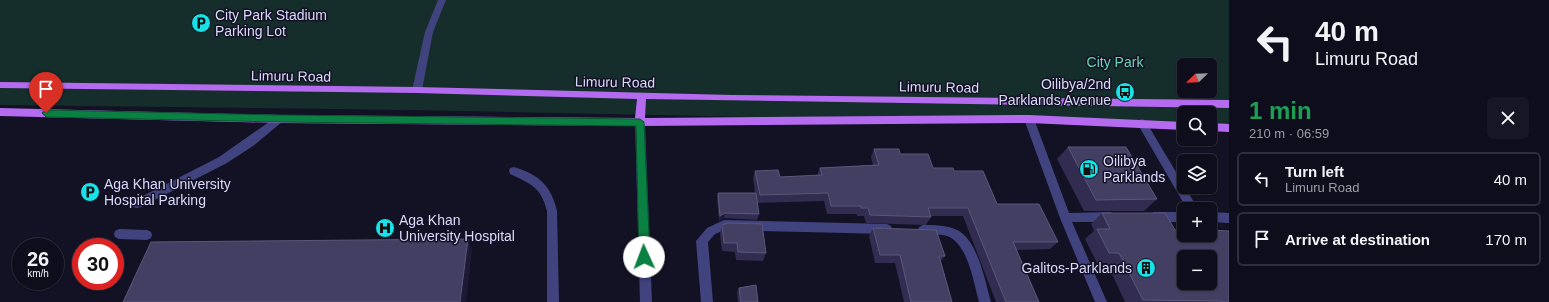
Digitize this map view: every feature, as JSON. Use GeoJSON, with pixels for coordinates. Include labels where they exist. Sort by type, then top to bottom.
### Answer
{"type":"FeatureCollection","features":[{"type":"Feature","properties":{"kind":"main road","name":"Limuru Road"},"geometry":{"type":"LineString","coordinates":[[0,85],[417,90],[642,96],[1229,104]]}},
{"type":"Feature","properties":{"kind":"main road"},"geometry":{"type":"LineString","coordinates":[[640,122],[642,96]]}},
{"type":"Feature","properties":{"kind":"main road"},"geometry":{"type":"LineString","coordinates":[[0,112],[279,119],[640,122],[1029,119],[1177,126]]}},
{"type":"Feature","properties":{"kind":"main road"},"geometry":{"type":"LineString","coordinates":[[1217,127],[1229,128]]}},
{"type":"Feature","properties":{"kind":"street"},"geometry":{"type":"LineString","coordinates":[[417,90],[429,32],[442,0]]}},
{"type":"Feature","properties":{"kind":"street"},"geometry":{"type":"LineString","coordinates":[[137,204],[223,160],[249,143],[279,119]]}},
{"type":"Feature","properties":{"kind":"street"},"geometry":{"type":"LineString","coordinates":[[1029,119],[1065,218],[1101,302]]}},
{"type":"Feature","properties":{"kind":"street"},"geometry":{"type":"LineString","coordinates":[[640,122],[646,302]]}},
{"type":"Feature","properties":{"kind":"street"},"geometry":{"type":"LineString","coordinates":[[1142,124],[1189,202]]}},
{"type":"Feature","properties":{"kind":"street"},"geometry":{"type":"LineString","coordinates":[[514,171],[542,185],[550,199],[552,210],[553,302]]}},
{"type":"Feature","properties":{"kind":"street"},"geometry":{"type":"LineString","coordinates":[[1065,218],[1121,217]]}},
{"type":"Feature","properties":{"kind":"street"},"geometry":{"type":"LineString","coordinates":[[1144,217],[1177,217]]}},
{"type":"Feature","properties":{"kind":"street"},"geometry":{"type":"LineString","coordinates":[[1217,217],[1229,218]]}},
{"type":"Feature","properties":{"kind":"street"},"geometry":{"type":"LineString","coordinates":[[707,302],[702,242],[711,231],[724,225],[896,230]]}},
{"type":"Feature","properties":{"kind":"street"},"geometry":{"type":"LineString","coordinates":[[912,230],[947,232],[956,235],[968,250],[985,302]]}},
{"type":"Feature","properties":{"kind":"street"},"geometry":{"type":"LineString","coordinates":[[119,234],[147,235]]}},
{"type":"Feature","properties":{"kind":"green space","name":"City Park"},"geometry":{"type":"Polygon","coordinates":[[[0,0],[1229,0],[1229,127],[1217,126],[1217,106],[1177,106],[1177,126],[410,110],[0,105],[0,0]]]}},
{"type":"Feature","properties":{"kind":"building"},"geometry":{"type":"Polygon","coordinates":[[[1068,147],[1126,147],[1157,199],[1096,200],[1068,147]]]}},
{"type":"Feature","properties":{"kind":"building"},"geometry":{"type":"Polygon","coordinates":[[[874,149],[899,149],[900,154],[928,154],[933,168],[953,168],[954,171],[983,171],[997,204],[1039,204],[1058,242],[1013,242],[1039,302],[1006,302],[968,208],[928,208],[931,217],[870,215],[868,208],[861,208],[861,206],[831,206],[828,193],[760,195],[755,171],[778,170],[780,177],[822,175],[820,168],[879,165],[874,149]]]}},
{"type":"Feature","properties":{"kind":"building"},"geometry":{"type":"Polygon","coordinates":[[[718,193],[756,193],[759,214],[725,213],[720,216],[718,193]]]}},
{"type":"Feature","properties":{"kind":"building","name":"Galitos-Parklands"},"geometry":{"type":"Polygon","coordinates":[[[1102,213],[1165,213],[1175,230],[1177,230],[1177,242],[1217,242],[1217,230],[1229,231],[1229,302],[1143,300],[1119,253],[1109,253],[1097,229],[1110,229],[1102,213]]]}},
{"type":"Feature","properties":{"kind":"building"},"geometry":{"type":"Polygon","coordinates":[[[728,223],[762,224],[766,253],[738,252],[737,243],[724,243],[722,225],[728,223]]]}},
{"type":"Feature","properties":{"kind":"building"},"geometry":{"type":"Polygon","coordinates":[[[873,228],[936,230],[945,256],[939,256],[952,302],[911,302],[900,255],[880,255],[873,228]]]}},
{"type":"Feature","properties":{"kind":"building"},"geometry":{"type":"Polygon","coordinates":[[[468,239],[460,302],[123,302],[151,242],[468,239]]]}},
{"type":"Feature","properties":{"kind":"building"},"geometry":{"type":"Polygon","coordinates":[[[756,285],[758,302],[741,302],[739,288],[756,285]]]}},
{"type":"Feature","properties":{"kind":"place","name":"City Park Stadium Parking Lot"},"geometry":{"type":"Point","coordinates":[201,23]}},
{"type":"Feature","properties":{"kind":"place","name":"Oilibya/2nd Parklands Avenue"},"geometry":{"type":"Point","coordinates":[1125,92]}},
{"type":"Feature","properties":{"kind":"place","name":"Oilibya Parklands"},"geometry":{"type":"Point","coordinates":[1089,169]}},
{"type":"Feature","properties":{"kind":"place","name":"Aga Khan University Hospital Parking"},"geometry":{"type":"Point","coordinates":[90,192]}},
{"type":"Feature","properties":{"kind":"place","name":"Aga Khan University Hospital"},"geometry":{"type":"Point","coordinates":[385,228]}},
{"type":"Feature","properties":{"kind":"place","name":"Galitos-Parklands"},"geometry":{"type":"Point","coordinates":[1146,268]}},
{"type":"Feature","properties":{"kind":"route"},"geometry":{"type":"LineString","coordinates":[[46,113],[279,119],[640,122],[644,257]]}}]}
